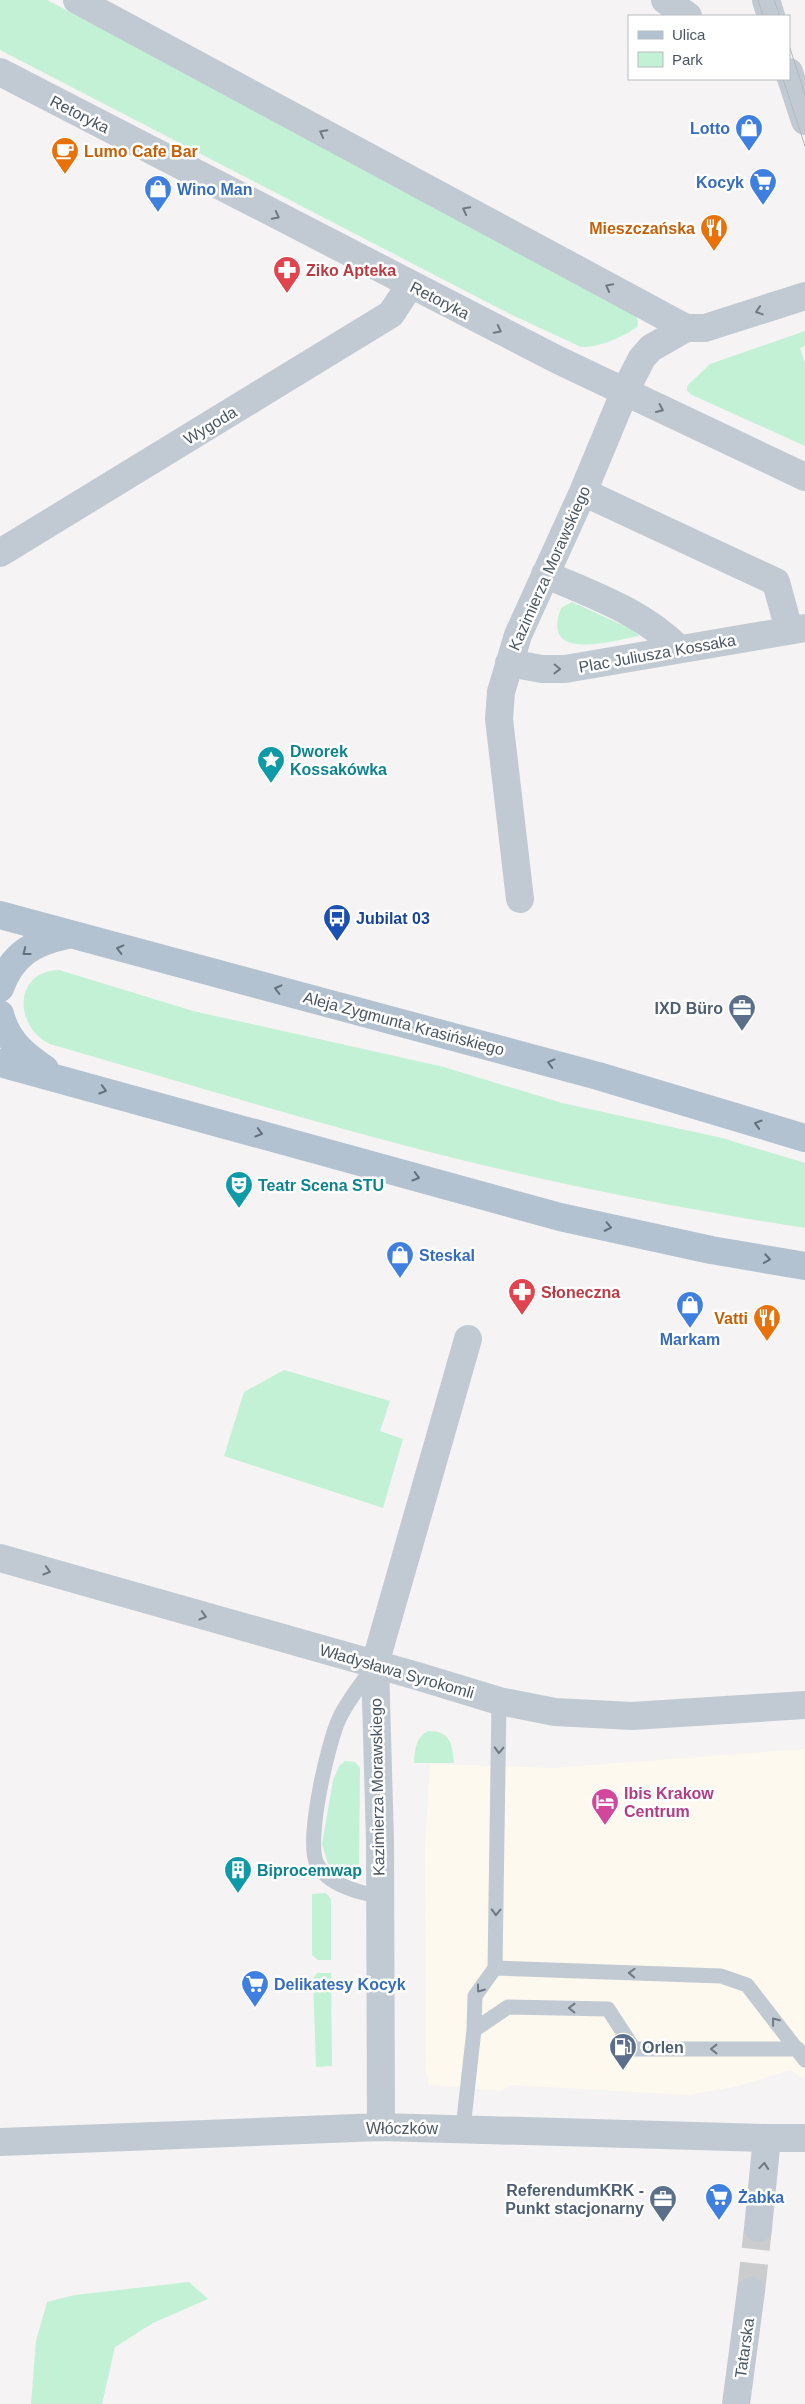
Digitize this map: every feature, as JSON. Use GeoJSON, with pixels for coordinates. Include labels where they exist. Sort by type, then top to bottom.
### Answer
{"type":"FeatureCollection","features":[{"type":"Feature","properties":{"kind":"main road","name":"Aleja Zygmunta Krasińskiego"},"geometry":{"type":"LineString","coordinates":[[0,916],[325,1001],[598,1076],[805,1138]]}},
{"type":"Feature","properties":{"kind":"main road"},"geometry":{"type":"LineString","coordinates":[[0,988],[5,975],[16,959],[45,940],[67,935]]}},
{"type":"Feature","properties":{"kind":"main road"},"geometry":{"type":"LineString","coordinates":[[0,1014],[11,1041],[20,1051],[56,1077]]}},
{"type":"Feature","properties":{"kind":"main road"},"geometry":{"type":"LineString","coordinates":[[0,1063],[560,1217],[711,1250],[805,1266]]}},
{"type":"Feature","properties":{"kind":"street"},"geometry":{"type":"LineString","coordinates":[[77,0],[686,328],[705,328],[805,296]]}},
{"type":"Feature","properties":{"kind":"street"},"geometry":{"type":"LineString","coordinates":[[665,0],[687,15]]}},
{"type":"Feature","properties":{"kind":"street"},"geometry":{"type":"LineString","coordinates":[[766,0],[771,15]]}},
{"type":"Feature","properties":{"kind":"street","name":"Retoryka"},"geometry":{"type":"LineString","coordinates":[[0,72],[558,360],[805,477]]}},
{"type":"Feature","properties":{"kind":"street"},"geometry":{"type":"LineString","coordinates":[[787,81],[805,121]]}},
{"type":"Feature","properties":{"kind":"street","name":"Wygoda"},"geometry":{"type":"LineString","coordinates":[[0,553],[392,314],[410,285]]}},
{"type":"Feature","properties":{"kind":"street","name":"Kazimierza Morawskiego"},"geometry":{"type":"LineString","coordinates":[[520,899],[499,719],[501,692],[509,663],[518,636],[583,492],[624,391],[642,358],[651,348],[686,328]]}},
{"type":"Feature","properties":{"kind":"street"},"geometry":{"type":"LineString","coordinates":[[583,492],[776,582],[797,629]]}},
{"type":"Feature","properties":{"kind":"street"},"geometry":{"type":"LineString","coordinates":[[545,574],[638,616],[662,632],[678,648]]}},
{"type":"Feature","properties":{"kind":"street","name":"Plac Juliusza Kossaka"},"geometry":{"type":"LineString","coordinates":[[509,663],[542,669],[565,669],[797,629]]}},
{"type":"Feature","properties":{"kind":"street","name":"Kazimierza Morawskiego"},"geometry":{"type":"LineString","coordinates":[[381,2127],[375,1664],[468,1339]]}},
{"type":"Feature","properties":{"kind":"street","name":"Władysława Syrokomli"},"geometry":{"type":"LineString","coordinates":[[0,1558],[499,1701],[555,1712],[632,1716],[805,1705]]}},
{"type":"Feature","properties":{"kind":"street","name":"Włóczków"},"geometry":{"type":"LineString","coordinates":[[0,2142],[381,2127],[805,2138]]}},
{"type":"Feature","properties":{"kind":"street"},"geometry":{"type":"LineString","coordinates":[[758,2228],[767,2138]]}},
{"type":"Feature","properties":{"kind":"street","name":"Tatarska"},"geometry":{"type":"LineString","coordinates":[[736,2404],[751,2291]]}},
{"type":"Feature","properties":{"kind":"lane"},"geometry":{"type":"LineString","coordinates":[[375,1664],[339,1719],[319,1794],[312,1843],[317,1864],[332,1880],[363,1894],[379,1896]]}},
{"type":"Feature","properties":{"kind":"lane"},"geometry":{"type":"LineString","coordinates":[[463,2128],[474,2030],[475,1996],[495,1968],[499,1701]]}},
{"type":"Feature","properties":{"kind":"lane"},"geometry":{"type":"LineString","coordinates":[[495,1968],[721,1976],[747,1985],[801,2055]]}},
{"type":"Feature","properties":{"kind":"lane"},"geometry":{"type":"LineString","coordinates":[[474,2030],[508,2007],[608,2009],[634,2049],[801,2055]]}},
{"type":"Feature","properties":{"kind":"shaded area"},"geometry":{"type":"Polygon","coordinates":[[[805,1749],[805,2079],[790,2070],[739,2086],[688,2095],[510,2085],[501,2091],[429,2085],[426,2074],[425,1846],[430,1764],[552,1768],[805,1749]]]}},
{"type":"Feature","properties":{"kind":"green space"},"geometry":{"type":"Polygon","coordinates":[[[0,0],[47,0],[385,175],[635,314],[638,321],[637,327],[610,341],[595,346],[581,347],[510,314],[0,50],[0,0]]]}},
{"type":"Feature","properties":{"kind":"green space"},"geometry":{"type":"Polygon","coordinates":[[[805,331],[805,346],[800,348],[805,363],[805,446],[692,395],[687,391],[687,386],[710,364],[805,331]]]}},
{"type":"Feature","properties":{"kind":"green space"},"geometry":{"type":"Polygon","coordinates":[[[572,602],[633,630],[639,636],[596,644],[569,642],[560,636],[557,625],[561,608],[572,602]]]}},
{"type":"Feature","properties":{"kind":"green space"},"geometry":{"type":"Polygon","coordinates":[[[59,970],[193,1011],[444,1067],[562,1103],[722,1138],[805,1163],[805,1228],[614,1194],[473,1163],[332,1126],[50,1044],[38,1036],[29,1025],[24,1001],[27,989],[33,979],[44,973],[59,970]]]}},
{"type":"Feature","properties":{"kind":"green space"},"geometry":{"type":"Polygon","coordinates":[[[284,1370],[390,1401],[380,1431],[403,1439],[383,1508],[224,1456],[244,1392],[284,1370]]]}},
{"type":"Feature","properties":{"kind":"green space"},"geometry":{"type":"Polygon","coordinates":[[[428,1731],[441,1733],[446,1736],[451,1745],[454,1763],[414,1763],[415,1749],[418,1741],[428,1731]]]}},
{"type":"Feature","properties":{"kind":"green space"},"geometry":{"type":"Polygon","coordinates":[[[345,1761],[355,1762],[360,1768],[359,1869],[352,1875],[340,1873],[328,1864],[322,1844],[333,1781],[339,1766],[345,1761]]]}},
{"type":"Feature","properties":{"kind":"green space"},"geometry":{"type":"Polygon","coordinates":[[[326,1893],[331,1899],[331,1960],[318,1960],[312,1955],[312,1894],[326,1893]]]}},
{"type":"Feature","properties":{"kind":"green space"},"geometry":{"type":"Polygon","coordinates":[[[317,1973],[331,1973],[332,2066],[316,2067],[313,1979],[317,1973]]]}},
{"type":"Feature","properties":{"kind":"green space"},"geometry":{"type":"Polygon","coordinates":[[[189,2282],[208,2299],[153,2323],[115,2347],[102,2404],[31,2404],[36,2341],[47,2302],[75,2295],[189,2282]]]}},
{"type":"Feature","properties":{"kind":"tunnel"},"geometry":{"type":"LineString","coordinates":[[751,2291],[758,2228]]}},
{"type":"Feature","properties":{"kind":"tram line"},"geometry":{"type":"LineString","coordinates":[[758,0],[763,15]]}},
{"type":"Feature","properties":{"kind":"tram line"},"geometry":{"type":"LineString","coordinates":[[774,0],[780,15]]}},
{"type":"Feature","properties":{"kind":"tram line"},"geometry":{"type":"LineString","coordinates":[[790,48],[805,95]]}},
{"type":"Feature","properties":{"kind":"tram line"},"geometry":{"type":"LineString","coordinates":[[783,80],[805,146]]}},
{"type":"Feature","properties":{"kind":"place","name":"Lotto"},"geometry":{"type":"Point","coordinates":[749,152]}},
{"type":"Feature","properties":{"kind":"place","name":"Lumo Cafe Bar"},"geometry":{"type":"Point","coordinates":[65,175]}},
{"type":"Feature","properties":{"kind":"place","name":"Kocyk"},"geometry":{"type":"Point","coordinates":[763,206]}},
{"type":"Feature","properties":{"kind":"place","name":"Wino Man"},"geometry":{"type":"Point","coordinates":[158,213]}},
{"type":"Feature","properties":{"kind":"place","name":"Mieszczańska"},"geometry":{"type":"Point","coordinates":[714,252]}},
{"type":"Feature","properties":{"kind":"place","name":"Ziko Apteka"},"geometry":{"type":"Point","coordinates":[287,294]}},
{"type":"Feature","properties":{"kind":"place","name":"Dworek Kossakówka"},"geometry":{"type":"Point","coordinates":[271,784]}},
{"type":"Feature","properties":{"kind":"place","name":"Jubilat 03"},"geometry":{"type":"Point","coordinates":[337,942]}},
{"type":"Feature","properties":{"kind":"place","name":"IXD Büro"},"geometry":{"type":"Point","coordinates":[742,1032]}},
{"type":"Feature","properties":{"kind":"place","name":"Teatr Scena STU"},"geometry":{"type":"Point","coordinates":[239,1209]}},
{"type":"Feature","properties":{"kind":"place","name":"Steskal"},"geometry":{"type":"Point","coordinates":[400,1279]}},
{"type":"Feature","properties":{"kind":"place","name":"Słoneczna"},"geometry":{"type":"Point","coordinates":[522,1316]}},
{"type":"Feature","properties":{"kind":"place","name":"Markam"},"geometry":{"type":"Point","coordinates":[690,1329]}},
{"type":"Feature","properties":{"kind":"place","name":"Vatti"},"geometry":{"type":"Point","coordinates":[767,1342]}},
{"type":"Feature","properties":{"kind":"place","name":"Ibis Krakow Centrum"},"geometry":{"type":"Point","coordinates":[605,1826]}},
{"type":"Feature","properties":{"kind":"place","name":"Biprocemwap"},"geometry":{"type":"Point","coordinates":[238,1894]}},
{"type":"Feature","properties":{"kind":"place","name":"Delikatesy Kocyk"},"geometry":{"type":"Point","coordinates":[255,2008]}},
{"type":"Feature","properties":{"kind":"place","name":"Orlen"},"geometry":{"type":"Point","coordinates":[623,2071]}},
{"type":"Feature","properties":{"kind":"place","name":"Żabka"},"geometry":{"type":"Point","coordinates":[719,2221]}},
{"type":"Feature","properties":{"kind":"place","name":"ReferendumKRK - Punkt stacjonarny"},"geometry":{"type":"Point","coordinates":[663,2223]}}]}
